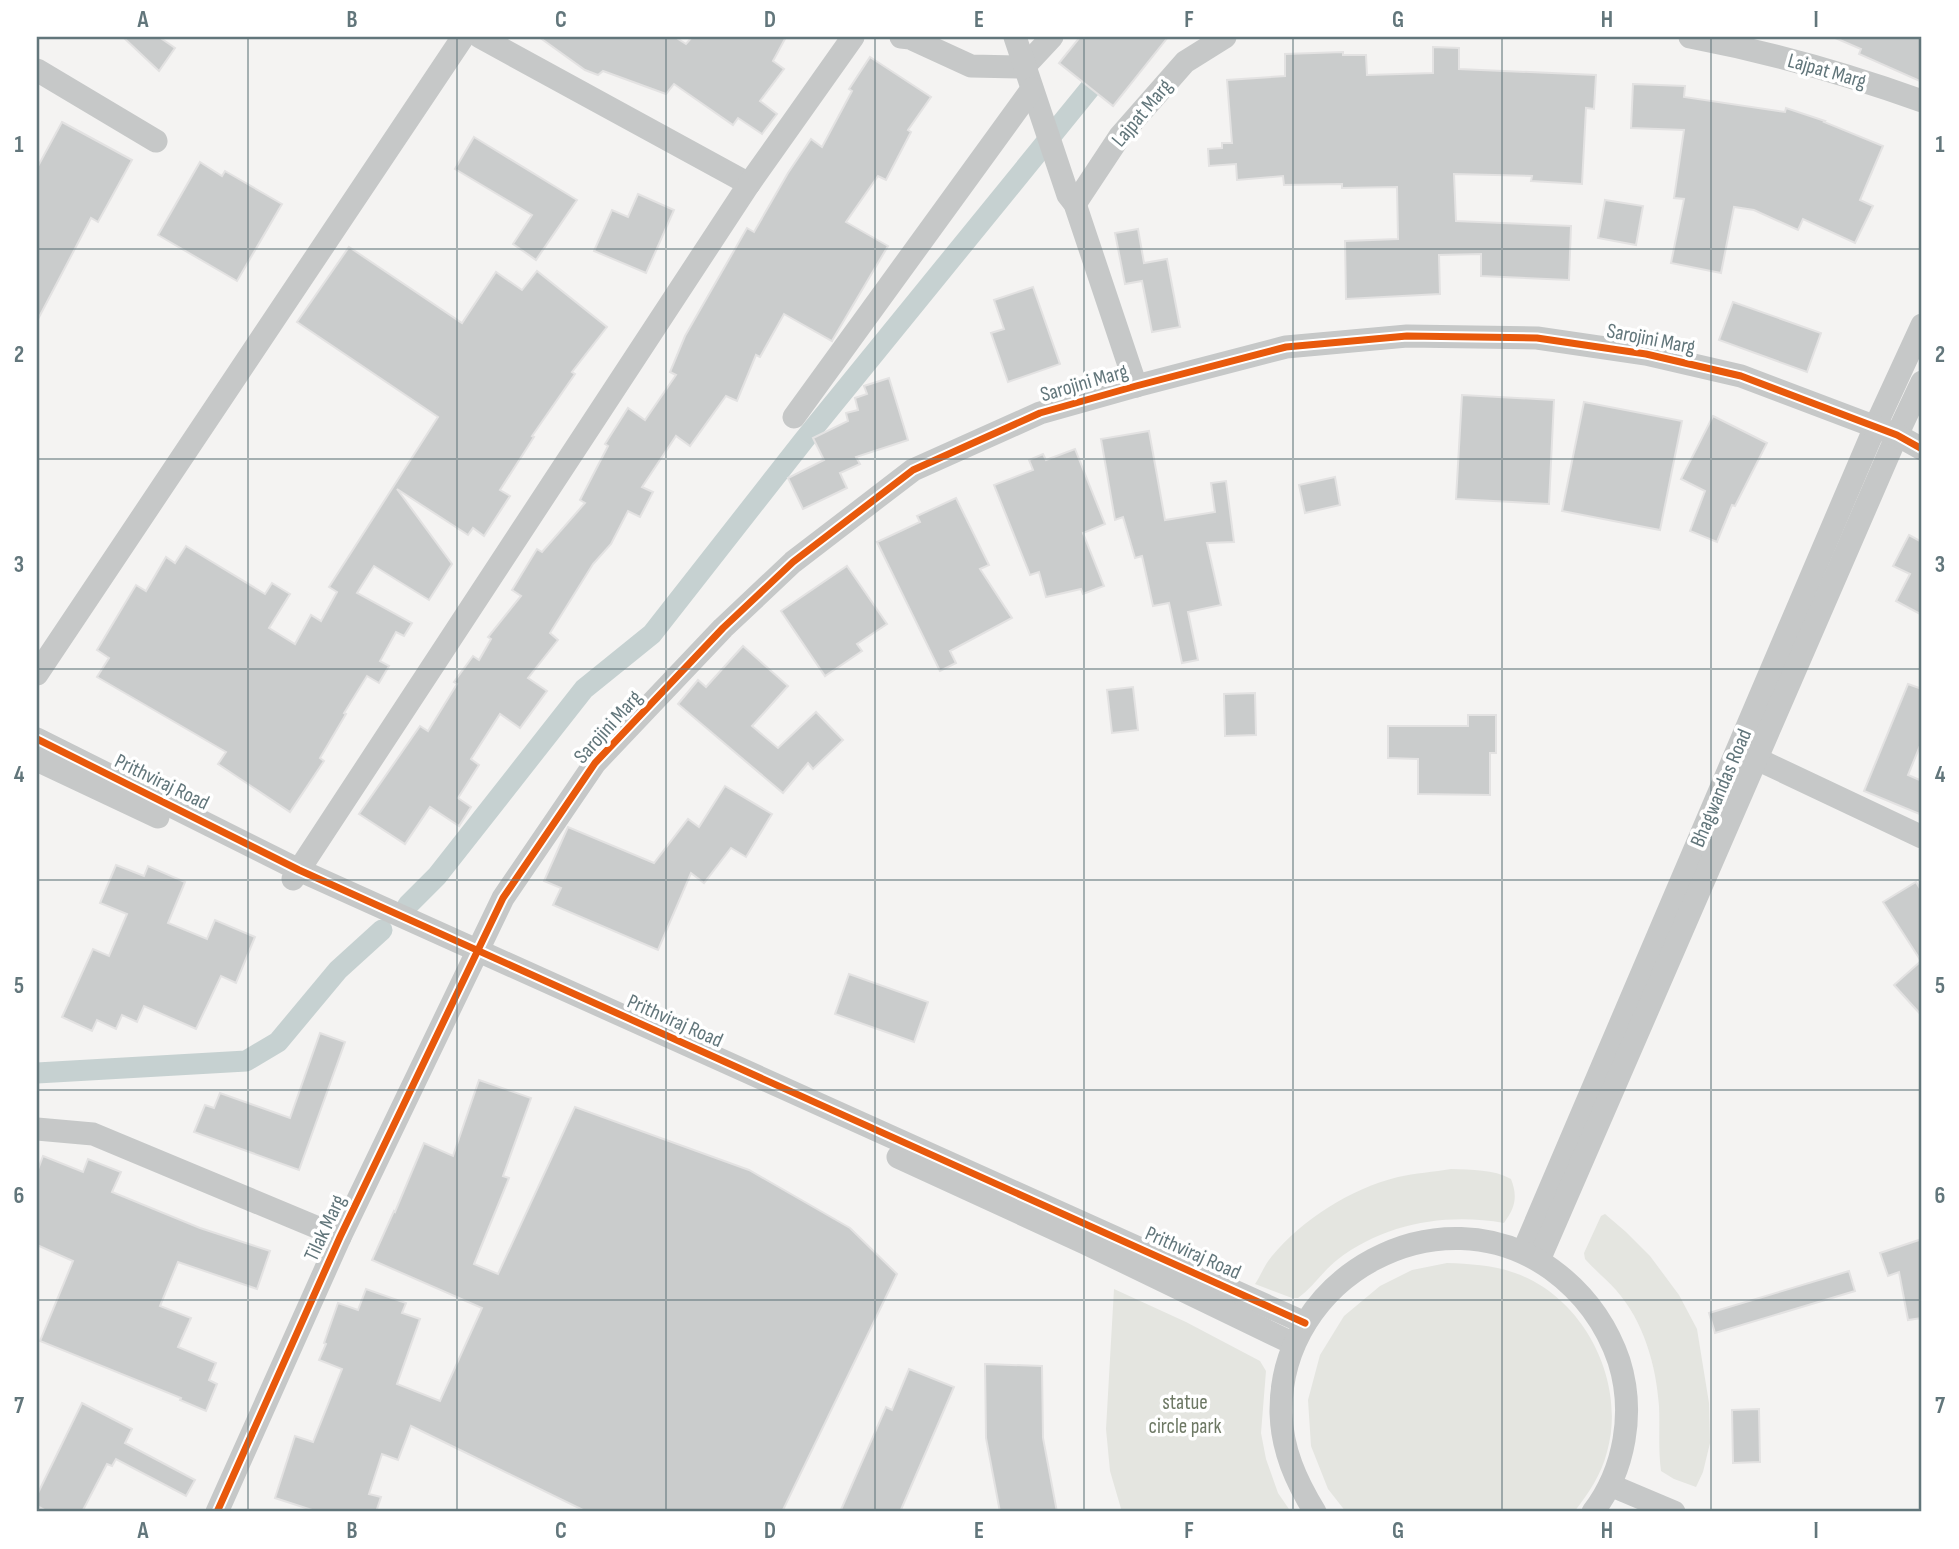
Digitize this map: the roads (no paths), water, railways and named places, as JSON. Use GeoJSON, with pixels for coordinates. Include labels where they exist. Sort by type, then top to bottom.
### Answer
{"type":"FeatureCollection","features":[{"type":"Feature","properties":{"kind":"street"},"geometry":{"type":"LineString","coordinates":[[37,674],[463,37]]}},
{"type":"Feature","properties":{"kind":"street"},"geometry":{"type":"LineString","coordinates":[[480,37],[749,184]]}},
{"type":"Feature","properties":{"kind":"street"},"geometry":{"type":"LineString","coordinates":[[296,875],[749,184],[853,37]]}},
{"type":"Feature","properties":{"kind":"street"},"geometry":{"type":"LineString","coordinates":[[901,37],[910,38],[971,66],[1024,67],[1052,37]]}},
{"type":"Feature","properties":{"kind":"street"},"geometry":{"type":"LineString","coordinates":[[1015,37],[1136,386]]}},
{"type":"Feature","properties":{"kind":"street","name":"Lajpat Marg"},"geometry":{"type":"LineString","coordinates":[[1690,37],[1737,46],[1860,80],[1922,102]]}},
{"type":"Feature","properties":{"kind":"street","name":"Lajpat Marg"},"geometry":{"type":"LineString","coordinates":[[1071,199],[1120,136],[1185,62],[1219,39]]}},
{"type":"Feature","properties":{"kind":"street"},"geometry":{"type":"LineString","coordinates":[[37,70],[156,141]]}},
{"type":"Feature","properties":{"kind":"street"},"geometry":{"type":"LineString","coordinates":[[794,417],[1032,89]]}},
{"type":"Feature","properties":{"kind":"street","name":"Bhagwandas Road"},"geometry":{"type":"LineString","coordinates":[[1531,1256],[1875,427],[1922,325]]}},
{"type":"Feature","properties":{"kind":"street","name":"Sarojini Marg"},"geometry":{"type":"LineString","coordinates":[[475,957],[503,898],[595,763],[723,628],[793,562],[913,470],[1040,414],[1286,347],[1407,336],[1537,338],[1646,354],[1741,376],[1897,435],[1922,449]]}},
{"type":"Feature","properties":{"kind":"street","name":"Bhagwandas Road"},"geometry":{"type":"LineString","coordinates":[[1531,1256],[1757,759],[1922,382]]}},
{"type":"Feature","properties":{"kind":"street","name":"Prithviraj Road"},"geometry":{"type":"LineString","coordinates":[[37,739],[296,875]]}},
{"type":"Feature","properties":{"kind":"street"},"geometry":{"type":"LineString","coordinates":[[1757,759],[1922,837]]}},
{"type":"Feature","properties":{"kind":"street","name":"Prithviraj Road"},"geometry":{"type":"LineString","coordinates":[[37,760],[475,957],[1294,1344]]}},
{"type":"Feature","properties":{"kind":"street","name":"Prithviraj Road"},"geometry":{"type":"LineString","coordinates":[[475,957],[1305,1323]]}},
{"type":"Feature","properties":{"kind":"street","name":"Tilak Marg"},"geometry":{"type":"LineString","coordinates":[[217,1512],[340,1237],[475,957]]}},
{"type":"Feature","properties":{"kind":"street"},"geometry":{"type":"LineString","coordinates":[[37,1129],[93,1134],[340,1237]]}},
{"type":"Feature","properties":{"kind":"street"},"geometry":{"type":"LineString","coordinates":[[1315,1512],[1297,1482],[1285,1448],[1281,1413],[1284,1378],[1294,1344],[1326,1294],[1353,1270],[1384,1253],[1418,1242],[1453,1238],[1489,1242],[1531,1256],[1569,1282],[1594,1309],[1612,1342],[1624,1377],[1627,1414],[1622,1450],[1610,1485],[1593,1512]]}},
{"type":"Feature","properties":{"kind":"street"},"geometry":{"type":"LineString","coordinates":[[1610,1485],[1674,1512]]}},
{"type":"Feature","properties":{"kind":"waterway"},"geometry":{"type":"LineString","coordinates":[[408,905],[437,876],[584,689],[652,634],[804,440],[1134,37]]}},
{"type":"Feature","properties":{"kind":"waterway"},"geometry":{"type":"LineString","coordinates":[[37,1073],[246,1061],[278,1042],[338,970],[382,930]]}},
{"type":"Feature","properties":{"kind":"park label","name":"statue circle park"},"geometry":{"type":"Point","coordinates":[1185,1414]}}]}
